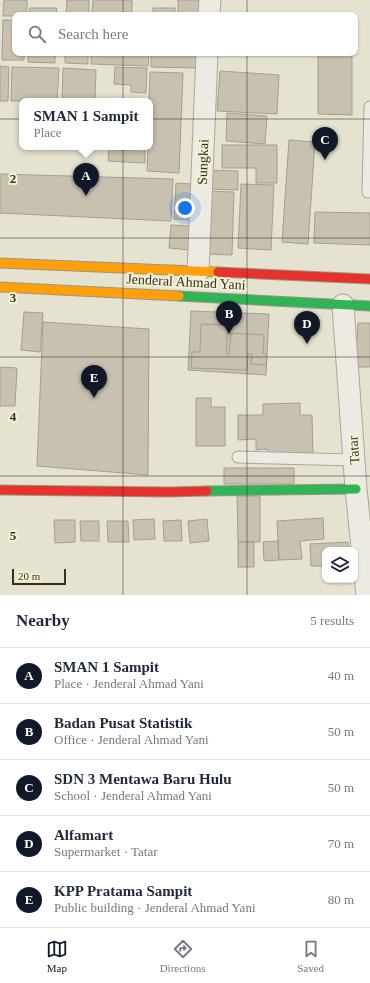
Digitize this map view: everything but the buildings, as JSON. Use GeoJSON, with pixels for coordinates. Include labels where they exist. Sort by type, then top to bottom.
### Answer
{"type":"FeatureCollection","features":[{"type":"Feature","properties":{"kind":"main road","name":"Jenderal Ahmad Yani"},"geometry":{"type":"LineString","coordinates":[[0,263],[370,279]]}},
{"type":"Feature","properties":{"kind":"main road","name":"Jenderal Ahmad Yani"},"geometry":{"type":"LineString","coordinates":[[0,287],[180,295],[370,306]]}},
{"type":"Feature","properties":{"kind":"main road"},"geometry":{"type":"LineString","coordinates":[[0,490],[169,492],[356,489]]}},
{"type":"Feature","properties":{"kind":"street"},"geometry":{"type":"LineString","coordinates":[[209,12],[210,0]]}},
{"type":"Feature","properties":{"kind":"street","name":"Sungkai"},"geometry":{"type":"LineString","coordinates":[[198,272],[207,56]]}},
{"type":"Feature","properties":{"kind":"street","name":"Tatar"},"geometry":{"type":"LineString","coordinates":[[343,305],[356,489],[367,595]]}},
{"type":"Feature","properties":{"kind":"lane"},"geometry":{"type":"LineString","coordinates":[[368,192],[370,107]]}},
{"type":"Feature","properties":{"kind":"lane"},"geometry":{"type":"LineString","coordinates":[[238,457],[354,460]]}},
{"type":"Feature","properties":{"kind":"traffic: fast"},"geometry":{"type":"LineString","coordinates":[[179,296],[370,306]]}},
{"type":"Feature","properties":{"kind":"traffic: fast"},"geometry":{"type":"LineString","coordinates":[[207,491],[356,489]]}},
{"type":"Feature","properties":{"kind":"traffic: slow"},"geometry":{"type":"LineString","coordinates":[[0,263],[218,272]]}},
{"type":"Feature","properties":{"kind":"traffic: slow"},"geometry":{"type":"LineString","coordinates":[[0,287],[179,296]]}},
{"type":"Feature","properties":{"kind":"traffic: jam"},"geometry":{"type":"LineString","coordinates":[[218,272],[370,279]]}},
{"type":"Feature","properties":{"kind":"traffic: jam"},"geometry":{"type":"LineString","coordinates":[[0,490],[207,491]]}},
{"type":"Feature","properties":{"kind":"place","name":"SDN 3 Mentawa Baru Hulu"},"geometry":{"type":"Point","coordinates":[325,160]}},
{"type":"Feature","properties":{"kind":"place","name":"SMAN 1 Sampit"},"geometry":{"type":"Point","coordinates":[86,196]}},
{"type":"Feature","properties":{"kind":"place","name":"Badan Pusat Statistik"},"geometry":{"type":"Point","coordinates":[229,334]}},
{"type":"Feature","properties":{"kind":"place","name":"Alfamart"},"geometry":{"type":"Point","coordinates":[307,344]}},
{"type":"Feature","properties":{"kind":"place","name":"KPP Pratama Sampit"},"geometry":{"type":"Point","coordinates":[94,398]}}]}
